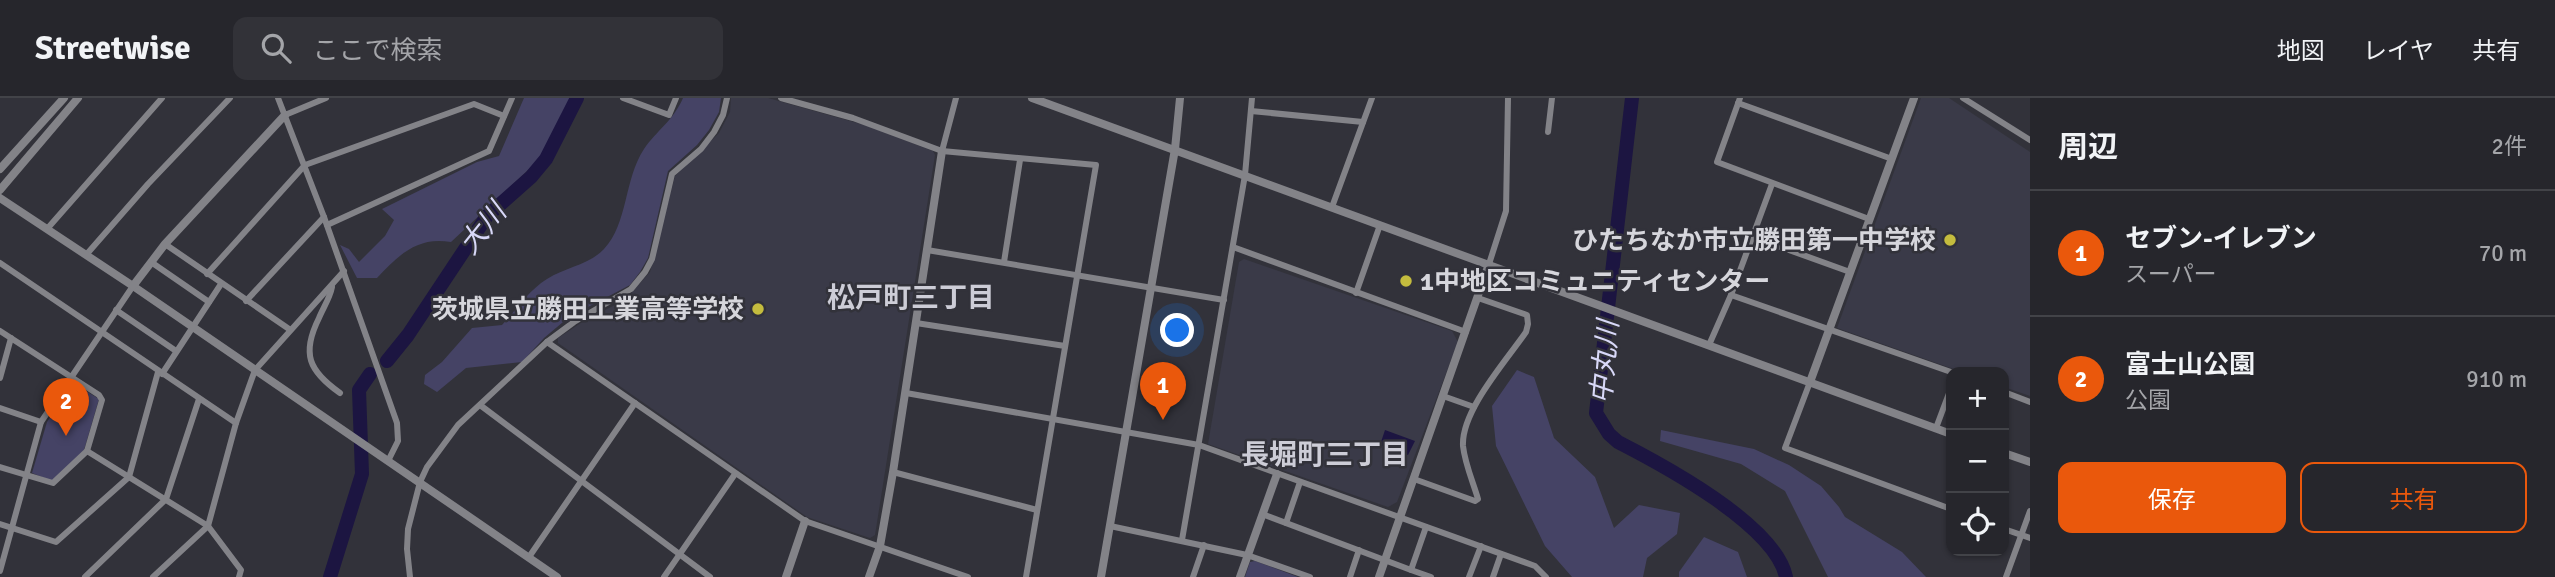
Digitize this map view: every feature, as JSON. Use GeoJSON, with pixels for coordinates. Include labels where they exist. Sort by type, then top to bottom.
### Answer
{"type":"FeatureCollection","features":[{"type":"Feature","properties":{"kind":"street"},"geometry":{"type":"LineString","coordinates":[[0,169],[64,98]]}},
{"type":"Feature","properties":{"kind":"street"},"geometry":{"type":"LineString","coordinates":[[0,190],[79,98]]}},
{"type":"Feature","properties":{"kind":"street"},"geometry":{"type":"LineString","coordinates":[[47,229],[162,98]]}},
{"type":"Feature","properties":{"kind":"street"},"geometry":{"type":"LineString","coordinates":[[86,255],[148,184],[230,98]]}},
{"type":"Feature","properties":{"kind":"street"},"geometry":{"type":"LineString","coordinates":[[278,98],[344,271],[399,432],[398,441],[388,461]]}},
{"type":"Feature","properties":{"kind":"street"},"geometry":{"type":"LineString","coordinates":[[0,571],[41,422],[132,286],[164,244],[285,114],[326,98]]}},
{"type":"Feature","properties":{"kind":"street"},"geometry":{"type":"LineString","coordinates":[[327,225],[489,151],[512,98]]}},
{"type":"Feature","properties":{"kind":"street"},"geometry":{"type":"LineString","coordinates":[[623,98],[669,115],[676,98]]}},
{"type":"Feature","properties":{"kind":"street"},"geometry":{"type":"LineString","coordinates":[[410,577],[408,529],[420,482],[446,440],[458,425],[548,342],[574,322],[631,289],[645,272],[652,259],[672,174],[701,149],[714,132],[726,107],[727,98]]}},
{"type":"Feature","properties":{"kind":"street"},"geometry":{"type":"LineString","coordinates":[[780,98],[853,118],[942,151],[1096,165],[1026,577]]}},
{"type":"Feature","properties":{"kind":"street"},"geometry":{"type":"LineString","coordinates":[[869,577],[880,546],[942,151],[956,98]]}},
{"type":"Feature","properties":{"kind":"street"},"geometry":{"type":"LineString","coordinates":[[1032,98],[1946,432]]}},
{"type":"Feature","properties":{"kind":"street"},"geometry":{"type":"LineString","coordinates":[[1101,577],[1175,149],[1180,98]]}},
{"type":"Feature","properties":{"kind":"street"},"geometry":{"type":"LineString","coordinates":[[1182,540],[1245,175],[1252,98]]}},
{"type":"Feature","properties":{"kind":"street"},"geometry":{"type":"LineString","coordinates":[[1332,207],[1372,98]]}},
{"type":"Feature","properties":{"kind":"street"},"geometry":{"type":"LineString","coordinates":[[1378,577],[1478,298],[1506,211],[1508,98]]}},
{"type":"Feature","properties":{"kind":"street"},"geometry":{"type":"LineString","coordinates":[[1963,98],[2030,140]]}},
{"type":"Feature","properties":{"kind":"street"},"geometry":{"type":"LineString","coordinates":[[1548,132],[1551,99]]}},
{"type":"Feature","properties":{"kind":"street"},"geometry":{"type":"LineString","coordinates":[[1912,99],[1785,448],[1946,507]]}},
{"type":"Feature","properties":{"kind":"street"},"geometry":{"type":"LineString","coordinates":[[1869,219],[1717,162],[1739,100],[1892,159]]}},
{"type":"Feature","properties":{"kind":"street"},"geometry":{"type":"LineString","coordinates":[[206,274],[305,165],[474,104],[504,116]]}},
{"type":"Feature","properties":{"kind":"street"},"geometry":{"type":"LineString","coordinates":[[1251,111],[1363,122]]}},
{"type":"Feature","properties":{"kind":"street"},"geometry":{"type":"LineString","coordinates":[[1004,262],[1020,160]]}},
{"type":"Feature","properties":{"kind":"street"},"geometry":{"type":"LineString","coordinates":[[1709,345],[1731,295],[1772,184]]}},
{"type":"Feature","properties":{"kind":"street"},"geometry":{"type":"LineString","coordinates":[[0,198],[557,577]]}},
{"type":"Feature","properties":{"kind":"street"},"geometry":{"type":"LineString","coordinates":[[246,300],[324,217]]}},
{"type":"Feature","properties":{"kind":"street"},"geometry":{"type":"LineString","coordinates":[[1356,293],[1380,225]]}},
{"type":"Feature","properties":{"kind":"street"},"geometry":{"type":"LineString","coordinates":[[1753,237],[1850,272]]}},
{"type":"Feature","properties":{"kind":"street"},"geometry":{"type":"LineString","coordinates":[[164,244],[289,329]]}},
{"type":"Feature","properties":{"kind":"street"},"geometry":{"type":"LineString","coordinates":[[1233,247],[1466,332]]}},
{"type":"Feature","properties":{"kind":"street"},"geometry":{"type":"LineString","coordinates":[[927,250],[1224,300]]}},
{"type":"Feature","properties":{"kind":"street"},"geometry":{"type":"LineString","coordinates":[[151,262],[209,302]]}},
{"type":"Feature","properties":{"kind":"street"},"geometry":{"type":"LineString","coordinates":[[0,263],[236,423]]}},
{"type":"Feature","properties":{"kind":"street"},"geometry":{"type":"LineString","coordinates":[[153,577],[208,526],[236,423],[255,370],[289,329],[344,271]]}},
{"type":"Feature","properties":{"kind":"street"},"geometry":{"type":"LineString","coordinates":[[0,524],[56,542],[129,477],[160,373],[222,284]]}},
{"type":"Feature","properties":{"kind":"street"},"geometry":{"type":"LineString","coordinates":[[332,285],[313,330],[310,351],[316,373],[340,393]]}},
{"type":"Feature","properties":{"kind":"street"},"geometry":{"type":"LineString","coordinates":[[1731,295],[1946,371]]}},
{"type":"Feature","properties":{"kind":"street"},"geometry":{"type":"LineString","coordinates":[[1414,479],[1475,501],[1478,499],[1465,459],[1463,442],[1474,407],[1526,332],[1528,324],[1527,315],[1478,298]]}},
{"type":"Feature","properties":{"kind":"street"},"geometry":{"type":"LineString","coordinates":[[116,310],[176,351]]}},
{"type":"Feature","properties":{"kind":"street"},"geometry":{"type":"LineString","coordinates":[[916,323],[1065,346]]}},
{"type":"Feature","properties":{"kind":"street"},"geometry":{"type":"LineString","coordinates":[[0,331],[99,395],[102,400],[87,451],[53,483],[0,467]]}},
{"type":"Feature","properties":{"kind":"street"},"geometry":{"type":"LineString","coordinates":[[0,378],[11,338]]}},
{"type":"Feature","properties":{"kind":"street"},"geometry":{"type":"LineString","coordinates":[[548,342],[806,521],[950,574],[968,577]]}},
{"type":"Feature","properties":{"kind":"street"},"geometry":{"type":"LineString","coordinates":[[906,393],[1199,445],[1535,566],[1546,577]]}},
{"type":"Feature","properties":{"kind":"street"},"geometry":{"type":"LineString","coordinates":[[2009,394],[2030,402]]}},
{"type":"Feature","properties":{"kind":"street"},"geometry":{"type":"LineString","coordinates":[[1443,396],[1474,407]]}},
{"type":"Feature","properties":{"kind":"street"},"geometry":{"type":"LineString","coordinates":[[85,577],[166,499],[199,399]]}},
{"type":"Feature","properties":{"kind":"street"},"geometry":{"type":"LineString","coordinates":[[1936,428],[1946,401]]}},
{"type":"Feature","properties":{"kind":"street"},"geometry":{"type":"LineString","coordinates":[[529,557],[635,403]]}},
{"type":"Feature","properties":{"kind":"street"},"geometry":{"type":"LineString","coordinates":[[480,405],[710,577]]}},
{"type":"Feature","properties":{"kind":"street"},"geometry":{"type":"LineString","coordinates":[[0,408],[41,422]]}},
{"type":"Feature","properties":{"kind":"street"},"geometry":{"type":"LineString","coordinates":[[87,451],[208,526],[241,570],[239,577]]}},
{"type":"Feature","properties":{"kind":"street"},"geometry":{"type":"LineString","coordinates":[[2009,455],[2030,463]]}},
{"type":"Feature","properties":{"kind":"street"},"geometry":{"type":"LineString","coordinates":[[893,471],[1037,510]]}},
{"type":"Feature","properties":{"kind":"street"},"geometry":{"type":"LineString","coordinates":[[664,577],[735,474]]}},
{"type":"Feature","properties":{"kind":"street"},"geometry":{"type":"LineString","coordinates":[[1240,577],[1277,474]]}},
{"type":"Feature","properties":{"kind":"street"},"geometry":{"type":"LineString","coordinates":[[1286,523],[1300,482]]}},
{"type":"Feature","properties":{"kind":"street"},"geometry":{"type":"LineString","coordinates":[[2006,577],[2030,511]]}},
{"type":"Feature","properties":{"kind":"street"},"geometry":{"type":"LineString","coordinates":[[1262,514],[1430,577]]}},
{"type":"Feature","properties":{"kind":"street"},"geometry":{"type":"LineString","coordinates":[[786,577],[806,521]]}},
{"type":"Feature","properties":{"kind":"street"},"geometry":{"type":"LineString","coordinates":[[1110,526],[1248,555],[1310,577]]}},
{"type":"Feature","properties":{"kind":"street"},"geometry":{"type":"LineString","coordinates":[[1411,570],[1426,527]]}},
{"type":"Feature","properties":{"kind":"street"},"geometry":{"type":"LineString","coordinates":[[2009,531],[2030,538]]}},
{"type":"Feature","properties":{"kind":"street"},"geometry":{"type":"LineString","coordinates":[[1193,577],[1204,545]]}},
{"type":"Feature","properties":{"kind":"street"},"geometry":{"type":"LineString","coordinates":[[1469,577],[1481,547]]}},
{"type":"Feature","properties":{"kind":"street"},"geometry":{"type":"LineString","coordinates":[[1350,577],[1359,550]]}},
{"type":"Feature","properties":{"kind":"street"},"geometry":{"type":"LineString","coordinates":[[1493,577],[1501,554]]}},
{"type":"Feature","properties":{"kind":"shaded area"},"geometry":{"type":"Polygon","coordinates":[[[524,98],[570,98],[543,156],[451,242],[418,245],[401,255],[377,278],[357,278],[340,245],[349,249],[359,262],[385,236],[394,220],[382,209],[477,162],[499,156],[524,98]]]}},
{"type":"Feature","properties":{"kind":"shaded area"},"geometry":{"type":"Polygon","coordinates":[[[683,98],[721,98],[719,112],[697,145],[668,171],[648,258],[630,285],[569,317],[544,338],[522,362],[466,368],[437,392],[424,384],[425,375],[442,362],[472,328],[502,325],[541,283],[591,259],[604,249],[618,227],[633,174],[644,149],[675,113],[683,98]]]}},
{"type":"Feature","properties":{"kind":"shaded area","name":"茨城県立勝田工業高等学校"},"geometry":{"type":"Polygon","coordinates":[[[731,98],[768,98],[868,126],[933,151],[935,155],[875,535],[870,538],[807,517],[558,343],[558,338],[587,319],[625,300],[650,272],[675,176],[719,133],[730,112],[731,98]]]}},
{"type":"Feature","properties":{"kind":"shaded area","name":"ひたちなか市立勝田第一中学校"},"geometry":{"type":"Polygon","coordinates":[[[1921,98],[1949,98],[2030,152],[2030,396],[2009,389],[2009,367],[1948,367],[1837,328],[1921,98]]]}},
{"type":"Feature","properties":{"kind":"shaded area"},"geometry":{"type":"Polygon","coordinates":[[[1244,259],[1452,331],[1458,342],[1397,502],[1388,507],[1208,444],[1239,262],[1244,259]]]}},
{"type":"Feature","properties":{"kind":"shaded area"},"geometry":{"type":"Polygon","coordinates":[[[1517,370],[1534,377],[1554,438],[1595,477],[1614,528],[1639,505],[1680,513],[1677,534],[1647,558],[1643,577],[1572,577],[1545,546],[1496,446],[1492,406],[1517,370]]]}},
{"type":"Feature","properties":{"kind":"shaded area"},"geometry":{"type":"Polygon","coordinates":[[[73,383],[99,399],[84,450],[52,481],[32,473],[47,422],[73,383]]]}},
{"type":"Feature","properties":{"kind":"shaded area"},"geometry":{"type":"Polygon","coordinates":[[[1385,430],[1415,441],[1408,455],[1380,445],[1385,430]]]}},
{"type":"Feature","properties":{"kind":"shaded area"},"geometry":{"type":"Polygon","coordinates":[[[1661,430],[1754,449],[1789,465],[1821,486],[1845,517],[1902,552],[1926,577],[1828,577],[1785,491],[1741,464],[1660,441],[1661,430]]]}},
{"type":"Feature","properties":{"kind":"shaded area"},"geometry":{"type":"Polygon","coordinates":[[[1704,537],[1738,552],[1747,577],[1679,577],[1679,572],[1704,537]]]}},
{"type":"Feature","properties":{"kind":"shaded area"},"geometry":{"type":"Polygon","coordinates":[[[1255,561],[1298,577],[1245,577],[1250,562],[1255,561]]]}},
{"type":"Feature","properties":{"kind":"waterway","name":"大川"},"geometry":{"type":"LineString","coordinates":[[387,361],[408,335],[487,216],[531,177],[546,159],[577,98]]}},
{"type":"Feature","properties":{"kind":"waterway","name":"中丸川"},"geometry":{"type":"LineString","coordinates":[[1632,98],[1596,413],[1609,434],[1618,442],[1662,465],[1740,517],[1777,557],[1786,577]]}},
{"type":"Feature","properties":{"kind":"waterway","name":"大川"},"geometry":{"type":"LineString","coordinates":[[330,577],[362,474],[359,390],[370,374]]}},
{"type":"Feature","properties":{"kind":"place","name":"ひたちなか市立勝田第一中学校"},"geometry":{"type":"Point","coordinates":[1950,240]}},
{"type":"Feature","properties":{"kind":"place","name":"1中地区コミュニティセンター"},"geometry":{"type":"Point","coordinates":[1406,281]}},
{"type":"Feature","properties":{"kind":"place","name":"茨城県立勝田工業高等学校"},"geometry":{"type":"Point","coordinates":[758,309]}},
{"type":"Feature","properties":{"kind":"place","name":"セブン-イレブン"},"geometry":{"type":"Point","coordinates":[1163,420]}},
{"type":"Feature","properties":{"kind":"place","name":"富士山公園"},"geometry":{"type":"Point","coordinates":[66,436]}},
{"type":"Feature","properties":{"kind":"district","name":"松戸町三丁目"},"geometry":{"type":"Point","coordinates":[911,297]}},
{"type":"Feature","properties":{"kind":"district","name":"長堀町三丁目"},"geometry":{"type":"Point","coordinates":[1325,454]}}]}
